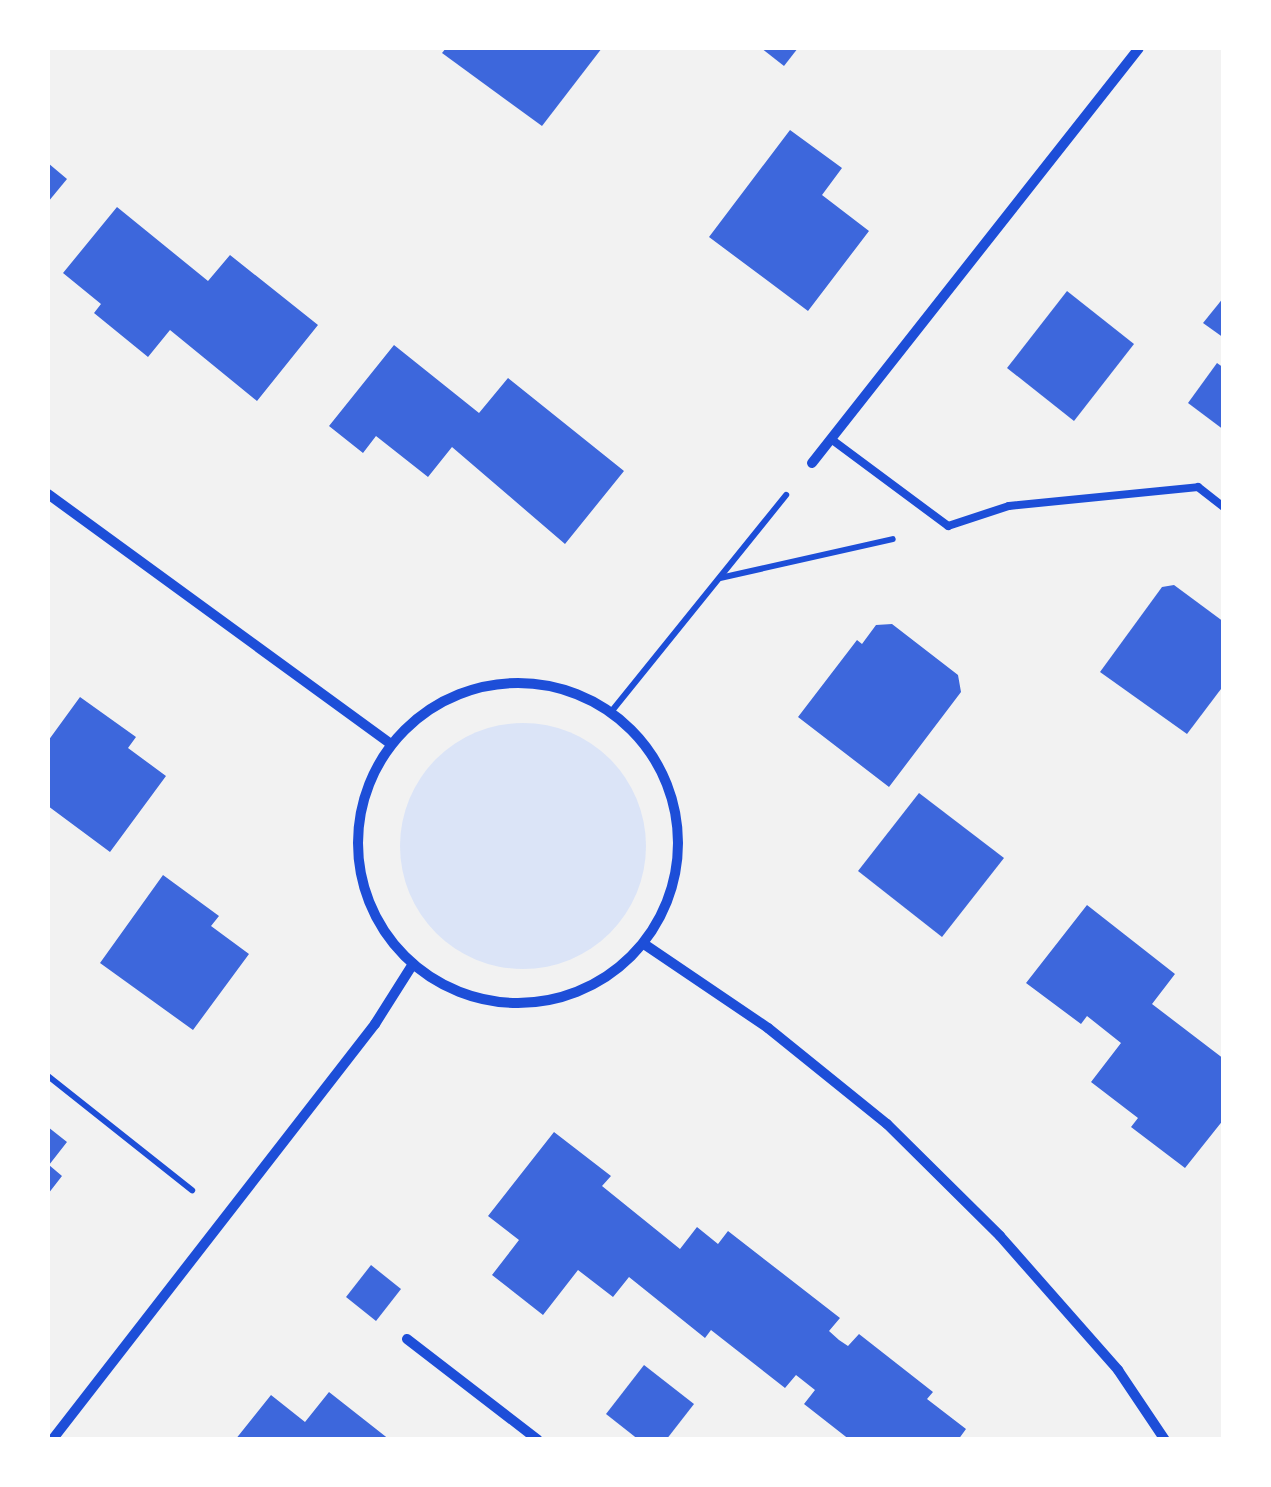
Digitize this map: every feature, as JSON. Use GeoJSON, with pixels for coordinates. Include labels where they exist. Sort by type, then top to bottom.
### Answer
{"type":"FeatureCollection","features":[{"type":"Feature","properties":{"kind":"street"},"geometry":{"type":"LineString","coordinates":[[812,463],[1139,48]]}},
{"type":"Feature","properties":{"kind":"street"},"geometry":{"type":"LineString","coordinates":[[48,494],[391,744]]}},
{"type":"Feature","properties":{"kind":"street"},"geometry":{"type":"LineString","coordinates":[[518,683],[566,690],[610,712],[648,748],[672,794],[680,847],[670,898],[644,944],[606,979],[558,999],[506,1004],[457,992],[413,964],[381,928],[362,882],[361,819],[368,787],[391,744],[427,710],[471,689],[518,683]]}},
{"type":"Feature","properties":{"kind":"street"},"geometry":{"type":"LineString","coordinates":[[644,944],[768,1028],[887,1124],[1065,1310],[1165,1440]]}},
{"type":"Feature","properties":{"kind":"street"},"geometry":{"type":"LineString","coordinates":[[52,1440],[375,1024],[413,964]]}},
{"type":"Feature","properties":{"kind":"street"},"geometry":{"type":"LineString","coordinates":[[407,1339],[538,1440]]}},
{"type":"Feature","properties":{"kind":"lane"},"geometry":{"type":"LineString","coordinates":[[831,440],[948,526],[1009,506],[1198,487],[1224,507]]}},
{"type":"Feature","properties":{"kind":"path"},"geometry":{"type":"LineString","coordinates":[[610,712],[812,463]]}},
{"type":"Feature","properties":{"kind":"path"},"geometry":{"type":"LineString","coordinates":[[718,579],[948,526]]}},
{"type":"Feature","properties":{"kind":"path"},"geometry":{"type":"LineString","coordinates":[[48,1076],[225,1216]]}},
{"type":"Feature","properties":{"kind":"shaded area"},"geometry":{"type":"Polygon","coordinates":[[[523,723],[570,733],[610,759],[636,799],[646,846],[636,893],[610,933],[570,959],[523,969],[476,959],[436,933],[410,893],[400,846],[410,799],[436,759],[476,733],[523,723]]]}},
{"type":"Feature","properties":{"kind":"building"},"geometry":{"type":"Polygon","coordinates":[[[446,48],[602,48],[542,126],[442,53],[446,48]]]}},
{"type":"Feature","properties":{"kind":"building"},"geometry":{"type":"Polygon","coordinates":[[[761,48],[798,48],[784,66],[761,48]]]}},
{"type":"Feature","properties":{"kind":"building"},"geometry":{"type":"Polygon","coordinates":[[[790,130],[842,168],[822,195],[869,231],[808,311],[709,237],[790,130]]]}},
{"type":"Feature","properties":{"kind":"building"},"geometry":{"type":"Polygon","coordinates":[[[48,163],[67,179],[48,202],[48,163]]]}},
{"type":"Feature","properties":{"kind":"building"},"geometry":{"type":"Polygon","coordinates":[[[117,207],[208,281],[230,255],[318,325],[257,401],[170,330],[148,357],[94,313],[101,304],[63,273],[117,207]]]}},
{"type":"Feature","properties":{"kind":"building"},"geometry":{"type":"Polygon","coordinates":[[[1067,291],[1134,344],[1074,421],[1007,368],[1067,291]]]}},
{"type":"Feature","properties":{"kind":"building"},"geometry":{"type":"Polygon","coordinates":[[[1224,297],[1224,338],[1203,323],[1224,297]]]}},
{"type":"Feature","properties":{"kind":"building"},"geometry":{"type":"Polygon","coordinates":[[[394,345],[479,413],[508,378],[624,471],[565,544],[452,447],[428,477],[376,436],[363,453],[329,426],[394,345]]]}},
{"type":"Feature","properties":{"kind":"building"},"geometry":{"type":"Polygon","coordinates":[[[1217,363],[1224,368],[1224,430],[1188,403],[1217,363]]]}},
{"type":"Feature","properties":{"kind":"building"},"geometry":{"type":"Polygon","coordinates":[[[1174,585],[1224,622],[1224,685],[1187,734],[1100,672],[1162,587],[1174,585]]]}},
{"type":"Feature","properties":{"kind":"building"},"geometry":{"type":"Polygon","coordinates":[[[892,624],[958,675],[961,692],[889,787],[798,717],[857,640],[862,644],[876,625],[892,624]]]}},
{"type":"Feature","properties":{"kind":"building"},"geometry":{"type":"Polygon","coordinates":[[[80,697],[136,737],[128,748],[166,776],[110,852],[48,806],[48,741],[80,697]]]}},
{"type":"Feature","properties":{"kind":"building"},"geometry":{"type":"Polygon","coordinates":[[[919,793],[1004,858],[942,937],[858,871],[919,793]]]}},
{"type":"Feature","properties":{"kind":"building"},"geometry":{"type":"Polygon","coordinates":[[[163,875],[219,916],[211,926],[249,954],[193,1030],[100,963],[163,875]]]}},
{"type":"Feature","properties":{"kind":"building"},"geometry":{"type":"Polygon","coordinates":[[[1087,905],[1175,974],[1152,1004],[1224,1059],[1224,1119],[1185,1168],[1131,1127],[1138,1118],[1091,1082],[1121,1043],[1087,1016],[1081,1024],[1026,983],[1087,905]]]}},
{"type":"Feature","properties":{"kind":"building"},"geometry":{"type":"Polygon","coordinates":[[[48,1127],[67,1142],[49,1165],[62,1176],[48,1194],[48,1127]]]}},
{"type":"Feature","properties":{"kind":"building"},"geometry":{"type":"Polygon","coordinates":[[[554,1132],[611,1176],[602,1186],[680,1249],[697,1227],[718,1244],[728,1231],[840,1318],[829,1331],[839,1340],[848,1346],[859,1334],[933,1392],[927,1399],[966,1429],[958,1440],[850,1440],[804,1404],[815,1390],[796,1375],[785,1388],[711,1330],[705,1338],[629,1277],[613,1297],[578,1270],[543,1315],[492,1275],[519,1240],[488,1216],[554,1132]]]}},
{"type":"Feature","properties":{"kind":"building"},"geometry":{"type":"Polygon","coordinates":[[[371,1265],[401,1289],[376,1321],[346,1297],[371,1265]]]}},
{"type":"Feature","properties":{"kind":"building"},"geometry":{"type":"Polygon","coordinates":[[[644,1365],[694,1404],[666,1440],[639,1440],[606,1414],[644,1365]]]}},
{"type":"Feature","properties":{"kind":"building"},"geometry":{"type":"Polygon","coordinates":[[[329,1392],[390,1440],[235,1440],[271,1395],[305,1422],[329,1392]]]}}]}
